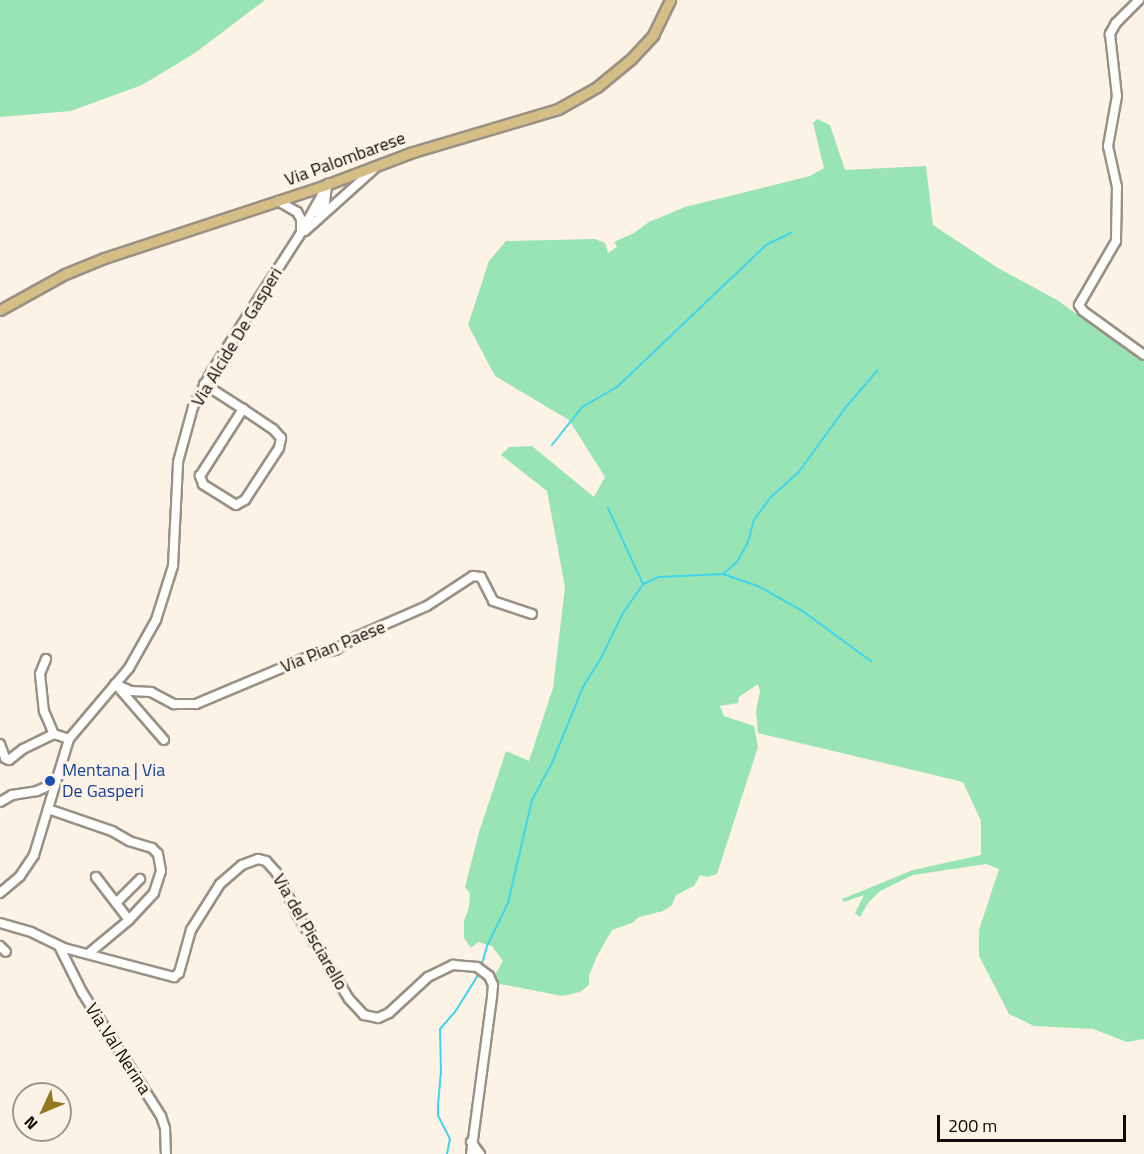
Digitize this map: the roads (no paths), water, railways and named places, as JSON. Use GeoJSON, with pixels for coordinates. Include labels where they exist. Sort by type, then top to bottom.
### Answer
{"type":"FeatureCollection","features":[{"type":"Feature","properties":{"kind":"main road","name":"Via Palombarese"},"geometry":{"type":"LineString","coordinates":[[0,310],[89,263],[328,184],[432,146],[544,114],[574,100],[606,80],[639,51],[655,30],[670,0]]}},
{"type":"Feature","properties":{"kind":"street"},"geometry":{"type":"LineString","coordinates":[[1139,0],[1114,25],[1109,36],[1117,96],[1108,146],[1117,187],[1116,241],[1079,305],[1083,311],[1144,355]]}},
{"type":"Feature","properties":{"kind":"street","name":"Via Alcide De Gasperi"},"geometry":{"type":"LineString","coordinates":[[299,236],[380,164]]}},
{"type":"Feature","properties":{"kind":"street","name":"Via Alcide De Gasperi"},"geometry":{"type":"LineString","coordinates":[[314,222],[325,202],[328,184]]}},
{"type":"Feature","properties":{"kind":"street","name":"Via Alcide De Gasperi"},"geometry":{"type":"LineString","coordinates":[[0,893],[17,880],[29,864],[69,739],[116,684],[145,642],[166,592],[174,557],[179,456],[189,417],[204,384],[299,236],[328,184]]}},
{"type":"Feature","properties":{"kind":"street"},"geometry":{"type":"LineString","coordinates":[[278,201],[292,207],[300,216],[299,236]]}},
{"type":"Feature","properties":{"kind":"street"},"geometry":{"type":"LineString","coordinates":[[204,384],[243,409],[277,431],[282,441],[245,500],[236,505],[203,484],[200,476],[243,409]]}},
{"type":"Feature","properties":{"kind":"street","name":"Via Pian Paese"},"geometry":{"type":"LineString","coordinates":[[116,684],[131,691],[152,692],[174,704],[194,704],[315,654],[335,650],[356,637],[427,606],[444,597],[466,579],[475,576],[482,579],[493,601],[532,614]]}},
{"type":"Feature","properties":{"kind":"street"},"geometry":{"type":"LineString","coordinates":[[46,659],[40,672],[42,700],[54,734]]}},
{"type":"Feature","properties":{"kind":"street"},"geometry":{"type":"LineString","coordinates":[[116,684],[164,740]]}},
{"type":"Feature","properties":{"kind":"street"},"geometry":{"type":"LineString","coordinates":[[0,744],[5,758],[9,760],[25,747],[54,734],[69,739]]}},
{"type":"Feature","properties":{"kind":"street"},"geometry":{"type":"LineString","coordinates":[[0,802],[12,795],[37,791],[55,783]]}},
{"type":"Feature","properties":{"kind":"street"},"geometry":{"type":"LineString","coordinates":[[48,809],[112,831],[157,852],[161,869],[158,887],[129,920],[87,954]]}},
{"type":"Feature","properties":{"kind":"street","name":"Via del Pisciarello"},"geometry":{"type":"LineString","coordinates":[[0,923],[31,932],[59,946],[176,976],[189,933],[217,889],[236,868],[260,859],[274,869],[298,915],[349,999],[366,1016],[378,1018],[389,1013],[420,983],[440,969],[460,964],[479,968],[491,979],[493,990],[471,1154]]}},
{"type":"Feature","properties":{"kind":"street"},"geometry":{"type":"LineString","coordinates":[[96,877],[129,920]]}},
{"type":"Feature","properties":{"kind":"street"},"geometry":{"type":"LineString","coordinates":[[116,903],[140,879]]}},
{"type":"Feature","properties":{"kind":"street","name":"Via Val Nerina"},"geometry":{"type":"LineString","coordinates":[[59,946],[86,998],[161,1116],[165,1128],[166,1154]]}},
{"type":"Feature","properties":{"kind":"street"},"geometry":{"type":"LineString","coordinates":[[471,1142],[480,1154]]}},
{"type":"Feature","properties":{"kind":"waterway"},"geometry":{"type":"LineString","coordinates":[[552,445],[582,407],[617,387],[766,245],[791,233]]}},
{"type":"Feature","properties":{"kind":"waterway"},"geometry":{"type":"LineString","coordinates":[[723,574],[737,562],[748,542],[754,520],[771,497],[798,473],[846,407],[877,371]]}},
{"type":"Feature","properties":{"kind":"waterway"},"geometry":{"type":"LineString","coordinates":[[608,508],[643,584]]}},
{"type":"Feature","properties":{"kind":"waterway"},"geometry":{"type":"LineString","coordinates":[[481,967],[487,946],[508,903],[532,800],[552,763],[583,687],[602,656],[623,613],[643,584],[659,577],[723,574],[760,587],[804,612],[872,662]]}},
{"type":"Feature","properties":{"kind":"waterway"},"geometry":{"type":"LineString","coordinates":[[447,1154],[450,1139],[438,1115],[441,1073],[440,1029],[455,1012],[480,972]]}},
{"type":"Feature","properties":{"kind":"place","name":"Mentana | Via De Gasperi"},"geometry":{"type":"Point","coordinates":[50,781]}}]}
